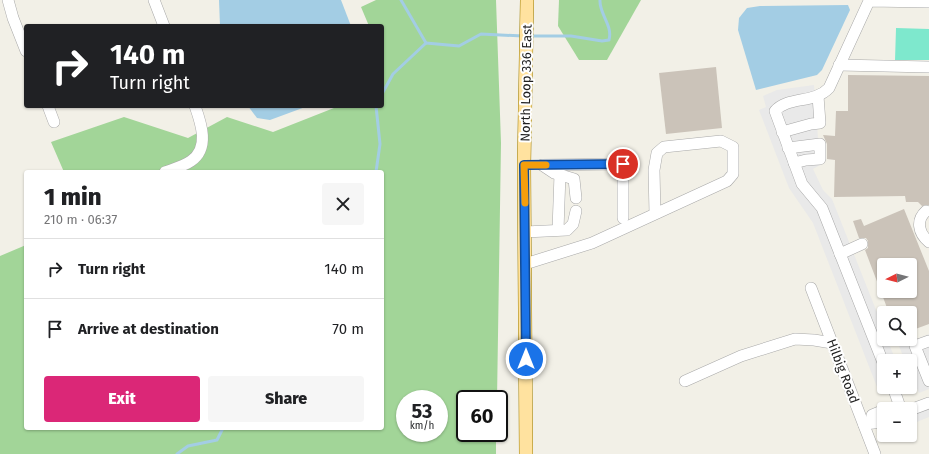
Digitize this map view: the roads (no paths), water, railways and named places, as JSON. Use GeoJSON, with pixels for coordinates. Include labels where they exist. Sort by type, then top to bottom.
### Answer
{"type":"FeatureCollection","features":[{"type":"Feature","properties":{"kind":"main road","name":"North Loop 336 East"},"geometry":{"type":"LineString","coordinates":[[526,454],[524,165],[526,136],[527,0]]}},
{"type":"Feature","properties":{"kind":"street"},"geometry":{"type":"LineString","coordinates":[[8,0],[13,18],[24,46]]}},
{"type":"Feature","properties":{"kind":"street"},"geometry":{"type":"LineString","coordinates":[[154,0],[163,24]]}},
{"type":"Feature","properties":{"kind":"street"},"geometry":{"type":"LineString","coordinates":[[880,354],[822,208],[802,184],[775,112],[780,105],[818,96],[829,88],[869,1],[929,2]]}},
{"type":"Feature","properties":{"kind":"street"},"geometry":{"type":"LineString","coordinates":[[839,65],[929,67]]}},
{"type":"Feature","properties":{"kind":"street"},"geometry":{"type":"LineString","coordinates":[[782,132],[810,124],[820,123],[818,96]]}},
{"type":"Feature","properties":{"kind":"street"},"geometry":{"type":"LineString","coordinates":[[49,108],[54,122]]}},
{"type":"Feature","properties":{"kind":"street"},"geometry":{"type":"LineString","coordinates":[[170,170],[192,161],[200,150],[204,136],[202,124],[196,108]]}},
{"type":"Feature","properties":{"kind":"street"},"geometry":{"type":"LineString","coordinates":[[525,264],[592,243],[727,182],[734,174],[733,147],[721,141],[664,147],[657,153],[654,170],[655,214]]}},
{"type":"Feature","properties":{"kind":"street"},"geometry":{"type":"LineString","coordinates":[[788,148],[820,144],[820,159],[794,163]]}},
{"type":"Feature","properties":{"kind":"street"},"geometry":{"type":"LineString","coordinates":[[524,165],[623,164],[623,218]]}},
{"type":"Feature","properties":{"kind":"street"},"geometry":{"type":"LineString","coordinates":[[542,165],[554,173],[574,179],[576,198]]}},
{"type":"Feature","properties":{"kind":"street"},"geometry":{"type":"LineString","coordinates":[[558,230],[560,174]]}},
{"type":"Feature","properties":{"kind":"street"},"geometry":{"type":"LineString","coordinates":[[525,232],[567,230],[573,224],[576,210]]}},
{"type":"Feature","properties":{"kind":"street"},"geometry":{"type":"LineString","coordinates":[[926,211],[920,216],[918,226],[924,238],[929,242]]}},
{"type":"Feature","properties":{"kind":"street"},"geometry":{"type":"LineString","coordinates":[[840,254],[862,244]]}},
{"type":"Feature","properties":{"kind":"street","name":"Hilbig Road"},"geometry":{"type":"LineString","coordinates":[[811,288],[832,343],[867,423],[875,454]]}},
{"type":"Feature","properties":{"kind":"street"},"geometry":{"type":"LineString","coordinates":[[685,381],[741,356],[795,339],[832,343]]}},
{"type":"Feature","properties":{"kind":"street"},"geometry":{"type":"LineString","coordinates":[[929,341],[915,346],[929,382]]}},
{"type":"Feature","properties":{"kind":"street"},"geometry":{"type":"LineString","coordinates":[[917,406],[929,403]]}},
{"type":"Feature","properties":{"kind":"street"},"geometry":{"type":"LineString","coordinates":[[877,413],[872,415],[867,423],[877,424]]}},
{"type":"Feature","properties":{"kind":"water"},"geometry":{"type":"Polygon","coordinates":[[[219,0],[341,0],[350,24],[220,24],[219,0]]]}},
{"type":"Feature","properties":{"kind":"water"},"geometry":{"type":"Polygon","coordinates":[[[848,5],[850,10],[822,70],[817,75],[756,90],[738,30],[739,18],[747,8],[760,6],[848,5]]]}},
{"type":"Feature","properties":{"kind":"water"},"geometry":{"type":"Polygon","coordinates":[[[250,108],[303,108],[270,120],[257,118],[250,108]]]}},
{"type":"Feature","properties":{"kind":"waterway"},"geometry":{"type":"LineString","coordinates":[[401,0],[426,43]]}},
{"type":"Feature","properties":{"kind":"waterway"},"geometry":{"type":"LineString","coordinates":[[529,36],[571,36],[602,41],[609,40],[610,35],[608,24],[600,5],[600,0]]}},
{"type":"Feature","properties":{"kind":"waterway"},"geometry":{"type":"LineString","coordinates":[[426,43],[459,46],[481,34],[523,36]]}},
{"type":"Feature","properties":{"kind":"waterway"},"geometry":{"type":"LineString","coordinates":[[384,90],[393,74],[426,43]]}},
{"type":"Feature","properties":{"kind":"waterway"},"geometry":{"type":"LineString","coordinates":[[376,108],[380,144],[376,170]]}},
{"type":"Feature","properties":{"kind":"waterway"},"geometry":{"type":"LineString","coordinates":[[177,454],[188,446],[217,440],[222,430]]}}]}
